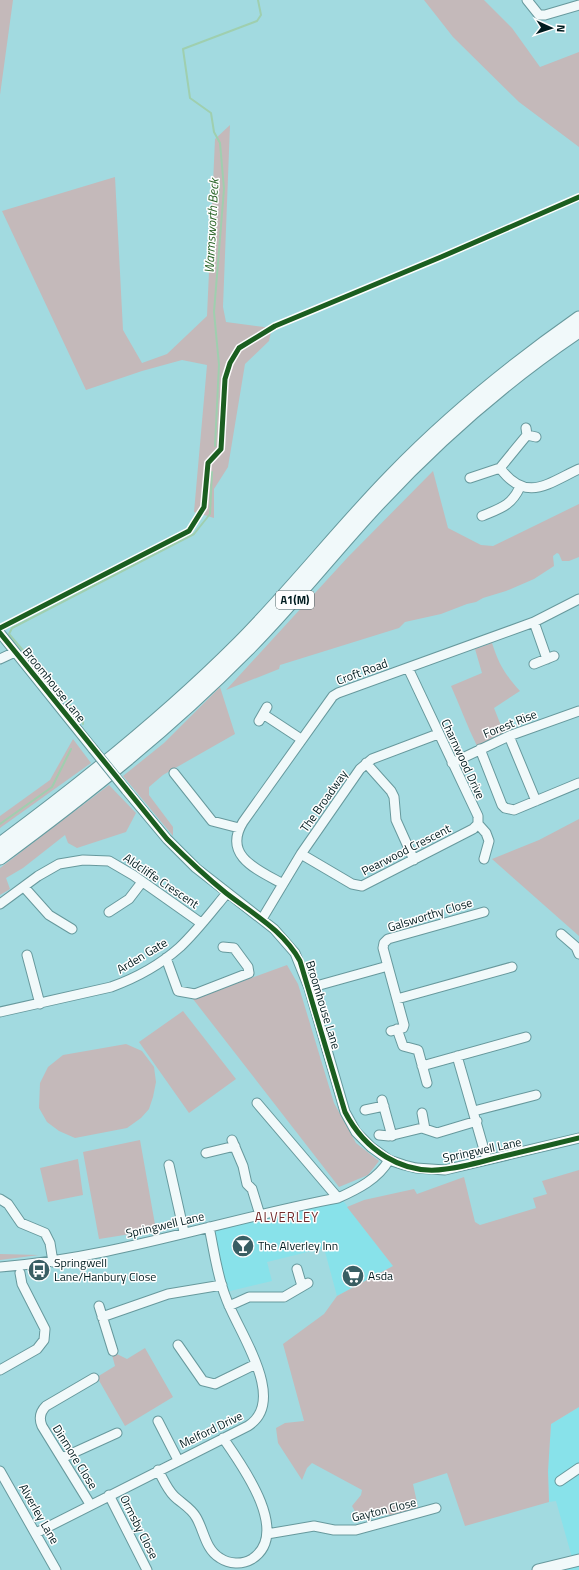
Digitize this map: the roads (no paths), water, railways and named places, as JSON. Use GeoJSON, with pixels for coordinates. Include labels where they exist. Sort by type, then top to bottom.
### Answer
{"type":"FeatureCollection","features":[{"type":"Feature","properties":{"kind":"highway","name":"A1(M)"},"geometry":{"type":"LineString","coordinates":[[0,844],[90,777],[152,725],[211,671],[276,605],[370,498],[418,448],[488,386],[579,318]]}},
{"type":"Feature","properties":{"kind":"highway","name":"A1(M)"},"geometry":{"type":"LineString","coordinates":[[0,858],[118,768],[194,702],[284,612],[378,504],[426,456],[494,394],[579,331]]}},
{"type":"Feature","properties":{"kind":"main road"},"geometry":{"type":"LineString","coordinates":[[538,1570],[579,1560]]}},
{"type":"Feature","properties":{"kind":"street"},"geometry":{"type":"LineString","coordinates":[[527,0],[539,14],[545,15],[579,4]]}},
{"type":"Feature","properties":{"kind":"street"},"geometry":{"type":"LineString","coordinates":[[470,478],[500,468],[530,433]]}},
{"type":"Feature","properties":{"kind":"street"},"geometry":{"type":"LineString","coordinates":[[500,468],[508,479],[520,487],[538,488],[579,469]]}},
{"type":"Feature","properties":{"kind":"street"},"geometry":{"type":"LineString","coordinates":[[482,516],[507,506],[512,502],[520,487]]}},
{"type":"Feature","properties":{"kind":"street","name":"Croft Road"},"geometry":{"type":"LineString","coordinates":[[239,828],[333,696],[534,622],[579,599]]}},
{"type":"Feature","properties":{"kind":"street"},"geometry":{"type":"LineString","coordinates":[[534,622],[550,658],[534,664]]}},
{"type":"Feature","properties":{"kind":"street","name":"Broomhouse Lane"},"geometry":{"type":"LineString","coordinates":[[0,633],[167,839],[196,868],[283,937],[295,953],[309,988],[345,1112],[363,1140],[389,1160]]}},
{"type":"Feature","properties":{"kind":"street"},"geometry":{"type":"LineString","coordinates":[[0,659],[15,652]]}},
{"type":"Feature","properties":{"kind":"street","name":"Charnwood Drive"},"geometry":{"type":"LineString","coordinates":[[408,668],[478,816],[478,824],[486,833],[489,841],[484,859]]}},
{"type":"Feature","properties":{"kind":"street","name":"Forest Rise"},"geometry":{"type":"LineString","coordinates":[[452,763],[509,736],[579,711]]}},
{"type":"Feature","properties":{"kind":"street"},"geometry":{"type":"LineString","coordinates":[[263,714],[301,739]]}},
{"type":"Feature","properties":{"kind":"street","name":"The Broadway"},"geometry":{"type":"LineString","coordinates":[[262,919],[301,854],[366,763],[372,759],[438,734]]}},
{"type":"Feature","properties":{"kind":"street"},"geometry":{"type":"LineString","coordinates":[[509,736],[536,801]]}},
{"type":"Feature","properties":{"kind":"street"},"geometry":{"type":"LineString","coordinates":[[480,749],[502,805],[505,808],[514,810],[579,783]]}},
{"type":"Feature","properties":{"kind":"street"},"geometry":{"type":"LineString","coordinates":[[366,763],[394,797],[396,820],[414,860]]}},
{"type":"Feature","properties":{"kind":"street"},"geometry":{"type":"LineString","coordinates":[[174,773],[212,821],[239,828],[236,841],[240,853],[244,859],[250,865],[283,884]]}},
{"type":"Feature","properties":{"kind":"street","name":"Pearwood Crescent"},"geometry":{"type":"LineString","coordinates":[[301,854],[357,886],[367,884],[414,860],[473,829],[478,824]]}},
{"type":"Feature","properties":{"kind":"street","name":"Aldcliffe Crescent"},"geometry":{"type":"LineString","coordinates":[[0,904],[59,864],[83,860],[109,862],[133,875],[201,922]]}},
{"type":"Feature","properties":{"kind":"street"},"geometry":{"type":"LineString","coordinates":[[109,912],[129,899],[142,882]]}},
{"type":"Feature","properties":{"kind":"street"},"geometry":{"type":"LineString","coordinates":[[24,887],[49,915],[72,929]]}},
{"type":"Feature","properties":{"kind":"street","name":"Arden Gate"},"geometry":{"type":"LineString","coordinates":[[0,1012],[111,987],[126,981],[166,958],[181,946],[227,894]]}},
{"type":"Feature","properties":{"kind":"street","name":"Galsworthy Close"},"geometry":{"type":"LineString","coordinates":[[422,1066],[418,1050],[403,1046],[394,1030],[403,1028],[404,1025],[383,948],[384,943],[388,939],[484,912]]}},
{"type":"Feature","properties":{"kind":"street"},"geometry":{"type":"LineString","coordinates":[[561,934],[576,947],[579,954]]}},
{"type":"Feature","properties":{"kind":"street"},"geometry":{"type":"LineString","coordinates":[[166,958],[178,991],[195,994],[249,974],[248,967],[234,948],[223,947]]}},
{"type":"Feature","properties":{"kind":"street"},"geometry":{"type":"LineString","coordinates":[[27,955],[40,1004]]}},
{"type":"Feature","properties":{"kind":"street"},"geometry":{"type":"LineString","coordinates":[[309,988],[388,966]]}},
{"type":"Feature","properties":{"kind":"street"},"geometry":{"type":"LineString","coordinates":[[397,999],[512,967]]}},
{"type":"Feature","properties":{"kind":"street"},"geometry":{"type":"LineString","coordinates":[[427,1083],[422,1066],[526,1037]]}},
{"type":"Feature","properties":{"kind":"street"},"geometry":{"type":"LineString","coordinates":[[457,1056],[477,1121],[487,1160]]}},
{"type":"Feature","properties":{"kind":"street"},"geometry":{"type":"LineString","coordinates":[[474,1111],[536,1095]]}},
{"type":"Feature","properties":{"kind":"street"},"geometry":{"type":"LineString","coordinates":[[257,1103],[338,1198]]}},
{"type":"Feature","properties":{"kind":"street"},"geometry":{"type":"LineString","coordinates":[[365,1110],[383,1103],[392,1136]]}},
{"type":"Feature","properties":{"kind":"street"},"geometry":{"type":"LineString","coordinates":[[422,1113],[426,1129]]}},
{"type":"Feature","properties":{"kind":"street"},"geometry":{"type":"LineString","coordinates":[[379,1135],[392,1136],[426,1129],[437,1133],[477,1121]]}},
{"type":"Feature","properties":{"kind":"street","name":"Springwell Lane"},"geometry":{"type":"LineString","coordinates":[[0,1267],[53,1262],[338,1198],[367,1183],[384,1168],[389,1160],[416,1168],[445,1170],[579,1138]]}},
{"type":"Feature","properties":{"kind":"street"},"geometry":{"type":"LineString","coordinates":[[206,1153],[234,1143],[243,1166],[247,1184],[252,1189],[260,1215]]}},
{"type":"Feature","properties":{"kind":"street"},"geometry":{"type":"LineString","coordinates":[[169,1165],[184,1232]]}},
{"type":"Feature","properties":{"kind":"street"},"geometry":{"type":"LineString","coordinates":[[0,1199],[8,1204],[22,1223],[45,1233],[50,1243],[53,1262]]}},
{"type":"Feature","properties":{"kind":"street","name":"Melford Drive"},"geometry":{"type":"LineString","coordinates":[[36,1532],[254,1422],[262,1410],[263,1390],[261,1376],[229,1306],[222,1286],[209,1227]]}},
{"type":"Feature","properties":{"kind":"street"},"geometry":{"type":"LineString","coordinates":[[229,1306],[249,1297],[284,1297],[305,1285],[297,1269]]}},
{"type":"Feature","properties":{"kind":"street"},"geometry":{"type":"LineString","coordinates":[[1,1366],[37,1349],[44,1340],[45,1329],[22,1284],[20,1274]]}},
{"type":"Feature","properties":{"kind":"street"},"geometry":{"type":"LineString","coordinates":[[102,1317],[168,1294],[222,1286]]}},
{"type":"Feature","properties":{"kind":"street"},"geometry":{"type":"LineString","coordinates":[[99,1306],[113,1351]]}},
{"type":"Feature","properties":{"kind":"street"},"geometry":{"type":"LineString","coordinates":[[178,1345],[203,1381],[214,1384],[256,1364]]}},
{"type":"Feature","properties":{"kind":"street","name":"Dinmore Close"},"geometry":{"type":"LineString","coordinates":[[90,1504],[40,1422],[42,1411],[46,1406],[94,1378]]}},
{"type":"Feature","properties":{"kind":"street"},"geometry":{"type":"LineString","coordinates":[[158,1421],[178,1460]]}},
{"type":"Feature","properties":{"kind":"street"},"geometry":{"type":"LineString","coordinates":[[62,1458],[117,1432]]}},
{"type":"Feature","properties":{"kind":"street"},"geometry":{"type":"LineString","coordinates":[[158,1470],[168,1488],[193,1512],[211,1550],[221,1559],[236,1563],[251,1560],[262,1549],[267,1534],[260,1498],[256,1488],[223,1438]]}},
{"type":"Feature","properties":{"kind":"street"},"geometry":{"type":"LineString","coordinates":[[560,1480],[579,1468]]}},
{"type":"Feature","properties":{"kind":"street","name":"Alverley Lane"},"geometry":{"type":"LineString","coordinates":[[0,1470],[56,1570]]}},
{"type":"Feature","properties":{"kind":"street","name":"Ormsby Close"},"geometry":{"type":"LineString","coordinates":[[109,1495],[147,1570]]}},
{"type":"Feature","properties":{"kind":"street","name":"Gayton Close"},"geometry":{"type":"LineString","coordinates":[[267,1534],[314,1526],[334,1530],[356,1530],[436,1508]]}},
{"type":"Feature","properties":{"kind":"waterway","name":"Warmsworth Beck"},"geometry":{"type":"LineString","coordinates":[[215,446],[219,365],[214,312],[224,189],[220,143],[214,132],[211,113],[190,98],[183,49],[257,21],[261,15],[258,0]]}},
{"type":"Feature","properties":{"kind":"waterway","name":"Warmsworth Beck"},"geometry":{"type":"LineString","coordinates":[[83,724],[83,721],[9,634],[12,628],[194,534],[210,514],[212,472]]}},
{"type":"Feature","properties":{"kind":"waterway","name":"Warmsworth Beck"},"geometry":{"type":"LineString","coordinates":[[0,824],[52,787],[71,749]]}},
{"type":"Feature","properties":{"kind":"place","name":"The Alverley Inn"},"geometry":{"type":"Point","coordinates":[243,1246]}},
{"type":"Feature","properties":{"kind":"place","name":"Springwell Lane/Hanbury Close"},"geometry":{"type":"Point","coordinates":[39,1270]}},
{"type":"Feature","properties":{"kind":"place","name":"Asda"},"geometry":{"type":"Point","coordinates":[353,1276]}},
{"type":"Feature","properties":{"kind":"district","name":"ALVERLEY"},"geometry":{"type":"Point","coordinates":[287,1217]}}]}
